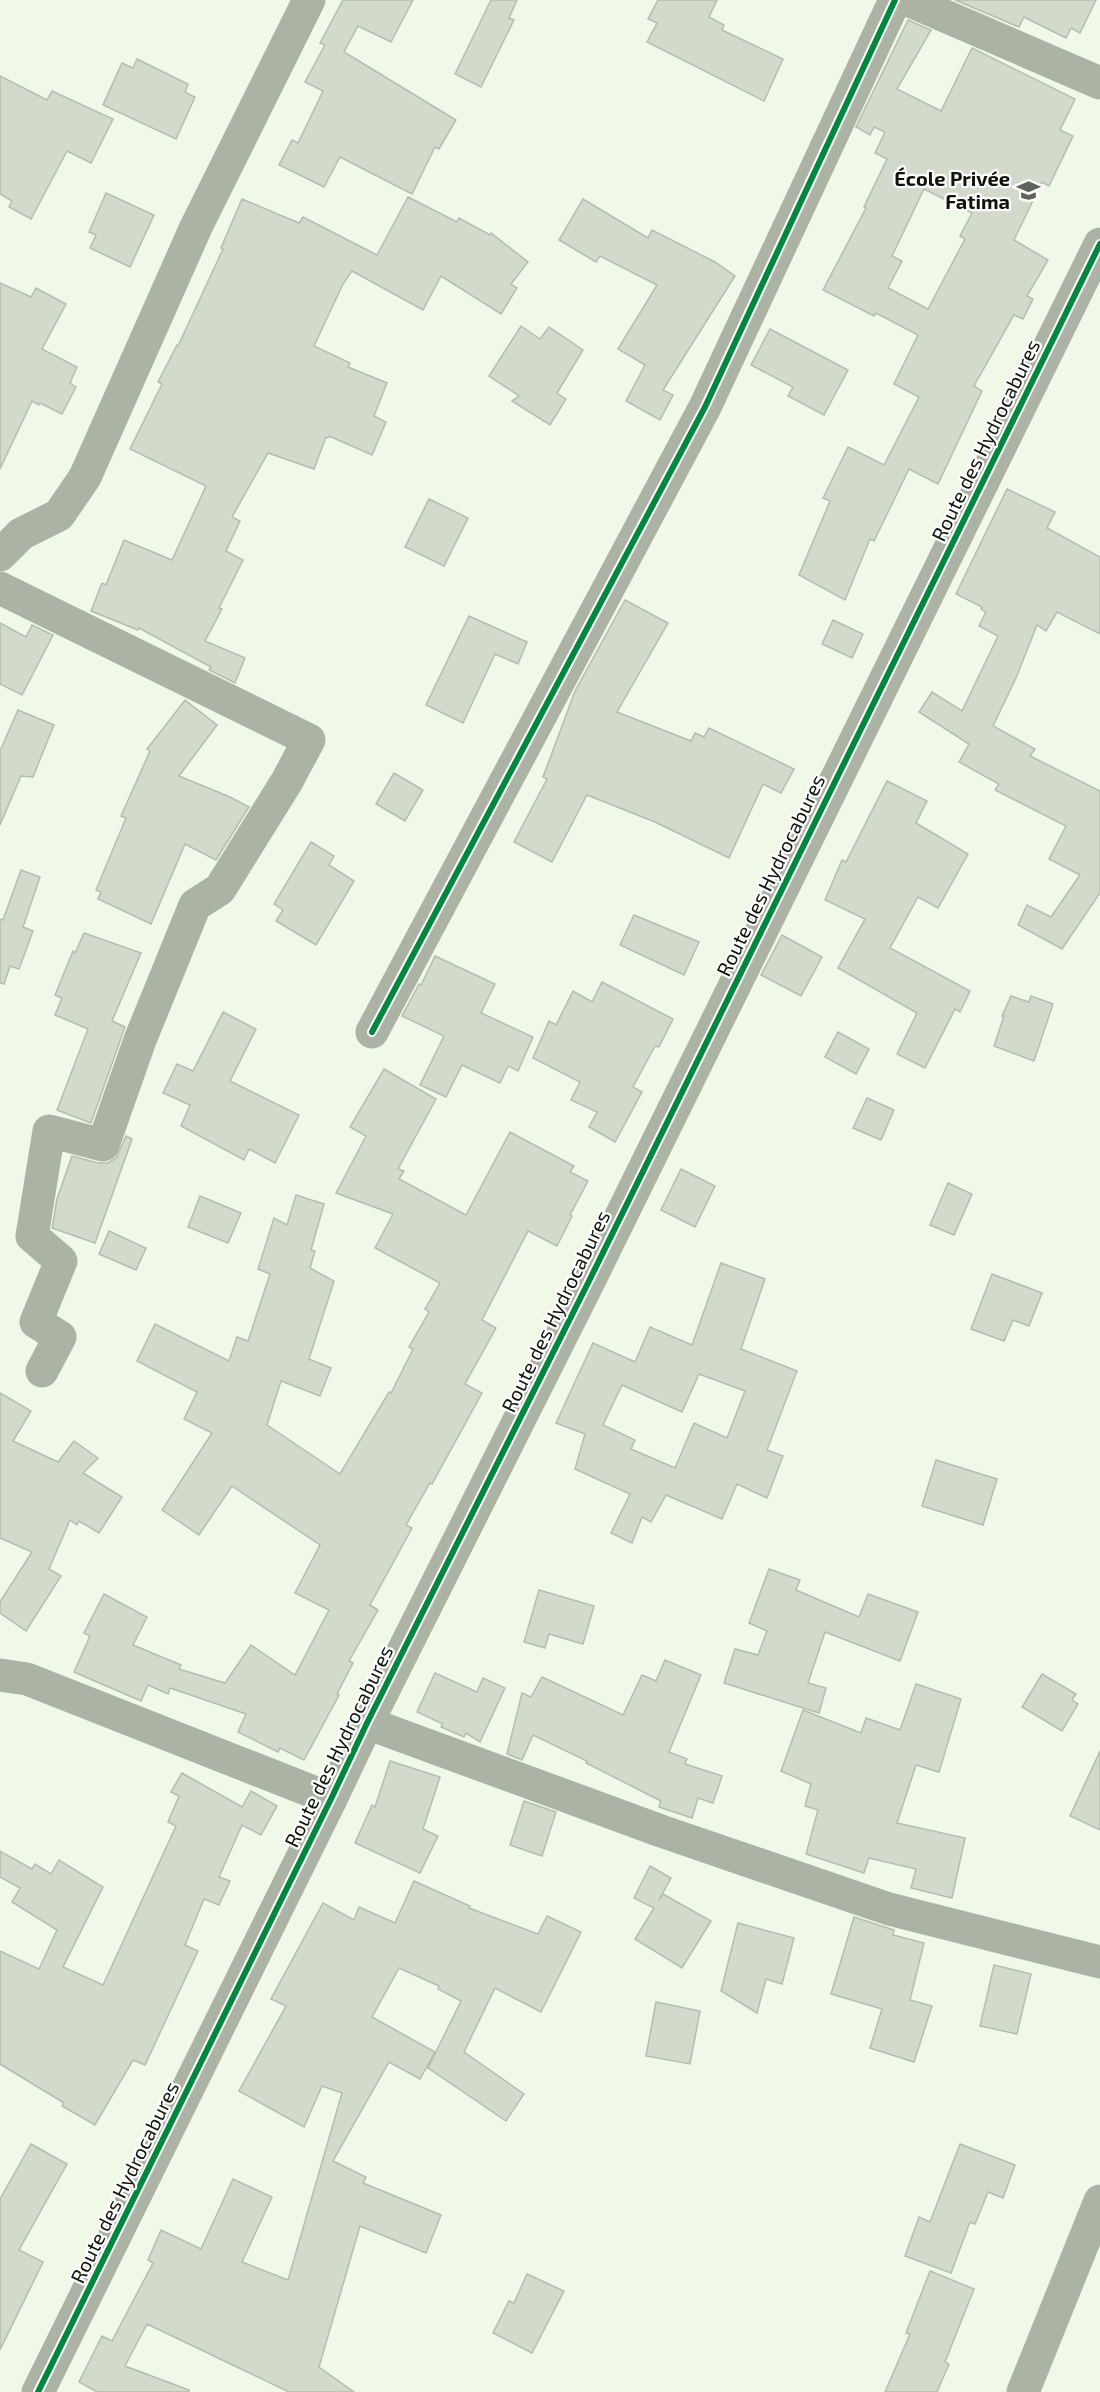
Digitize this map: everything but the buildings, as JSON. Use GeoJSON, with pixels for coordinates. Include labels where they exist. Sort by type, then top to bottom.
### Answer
{"type":"FeatureCollection","features":[{"type":"Feature","properties":{"kind":"street"},"geometry":{"type":"LineString","coordinates":[[0,555],[21,534],[59,515],[85,477],[196,226],[309,0]]}},
{"type":"Feature","properties":{"kind":"street"},"geometry":{"type":"LineString","coordinates":[[372,1032],[705,407],[908,0],[1100,83]]}},
{"type":"Feature","properties":{"kind":"street","name":"Route des Hydrocabures"},"geometry":{"type":"LineString","coordinates":[[38,2392],[1100,244]]}},
{"type":"Feature","properties":{"kind":"street"},"geometry":{"type":"LineString","coordinates":[[0,588],[309,740],[287,781],[220,889],[195,905],[140,1040],[103,1145],[49,1131],[32,1236],[61,1261],[36,1322],[60,1337],[42,1371]]}},
{"type":"Feature","properties":{"kind":"street"},"geometry":{"type":"LineString","coordinates":[[0,1675],[27,1679],[331,1799]]}},
{"type":"Feature","properties":{"kind":"street"},"geometry":{"type":"LineString","coordinates":[[367,1723],[661,1831],[889,1909],[1100,1962]]}},
{"type":"Feature","properties":{"kind":"street"},"geometry":{"type":"LineString","coordinates":[[1023,2392],[1100,2201]]}},
{"type":"Feature","properties":{"kind":"cycle path"},"geometry":{"type":"LineString","coordinates":[[372,1032],[705,407],[895,0]]}},
{"type":"Feature","properties":{"kind":"cycle path"},"geometry":{"type":"LineString","coordinates":[[38,2392],[1100,244]]}},
{"type":"Feature","properties":{"kind":"place","name":"École Privée Fatima"},"geometry":{"type":"Point","coordinates":[1028,190]}}]}
